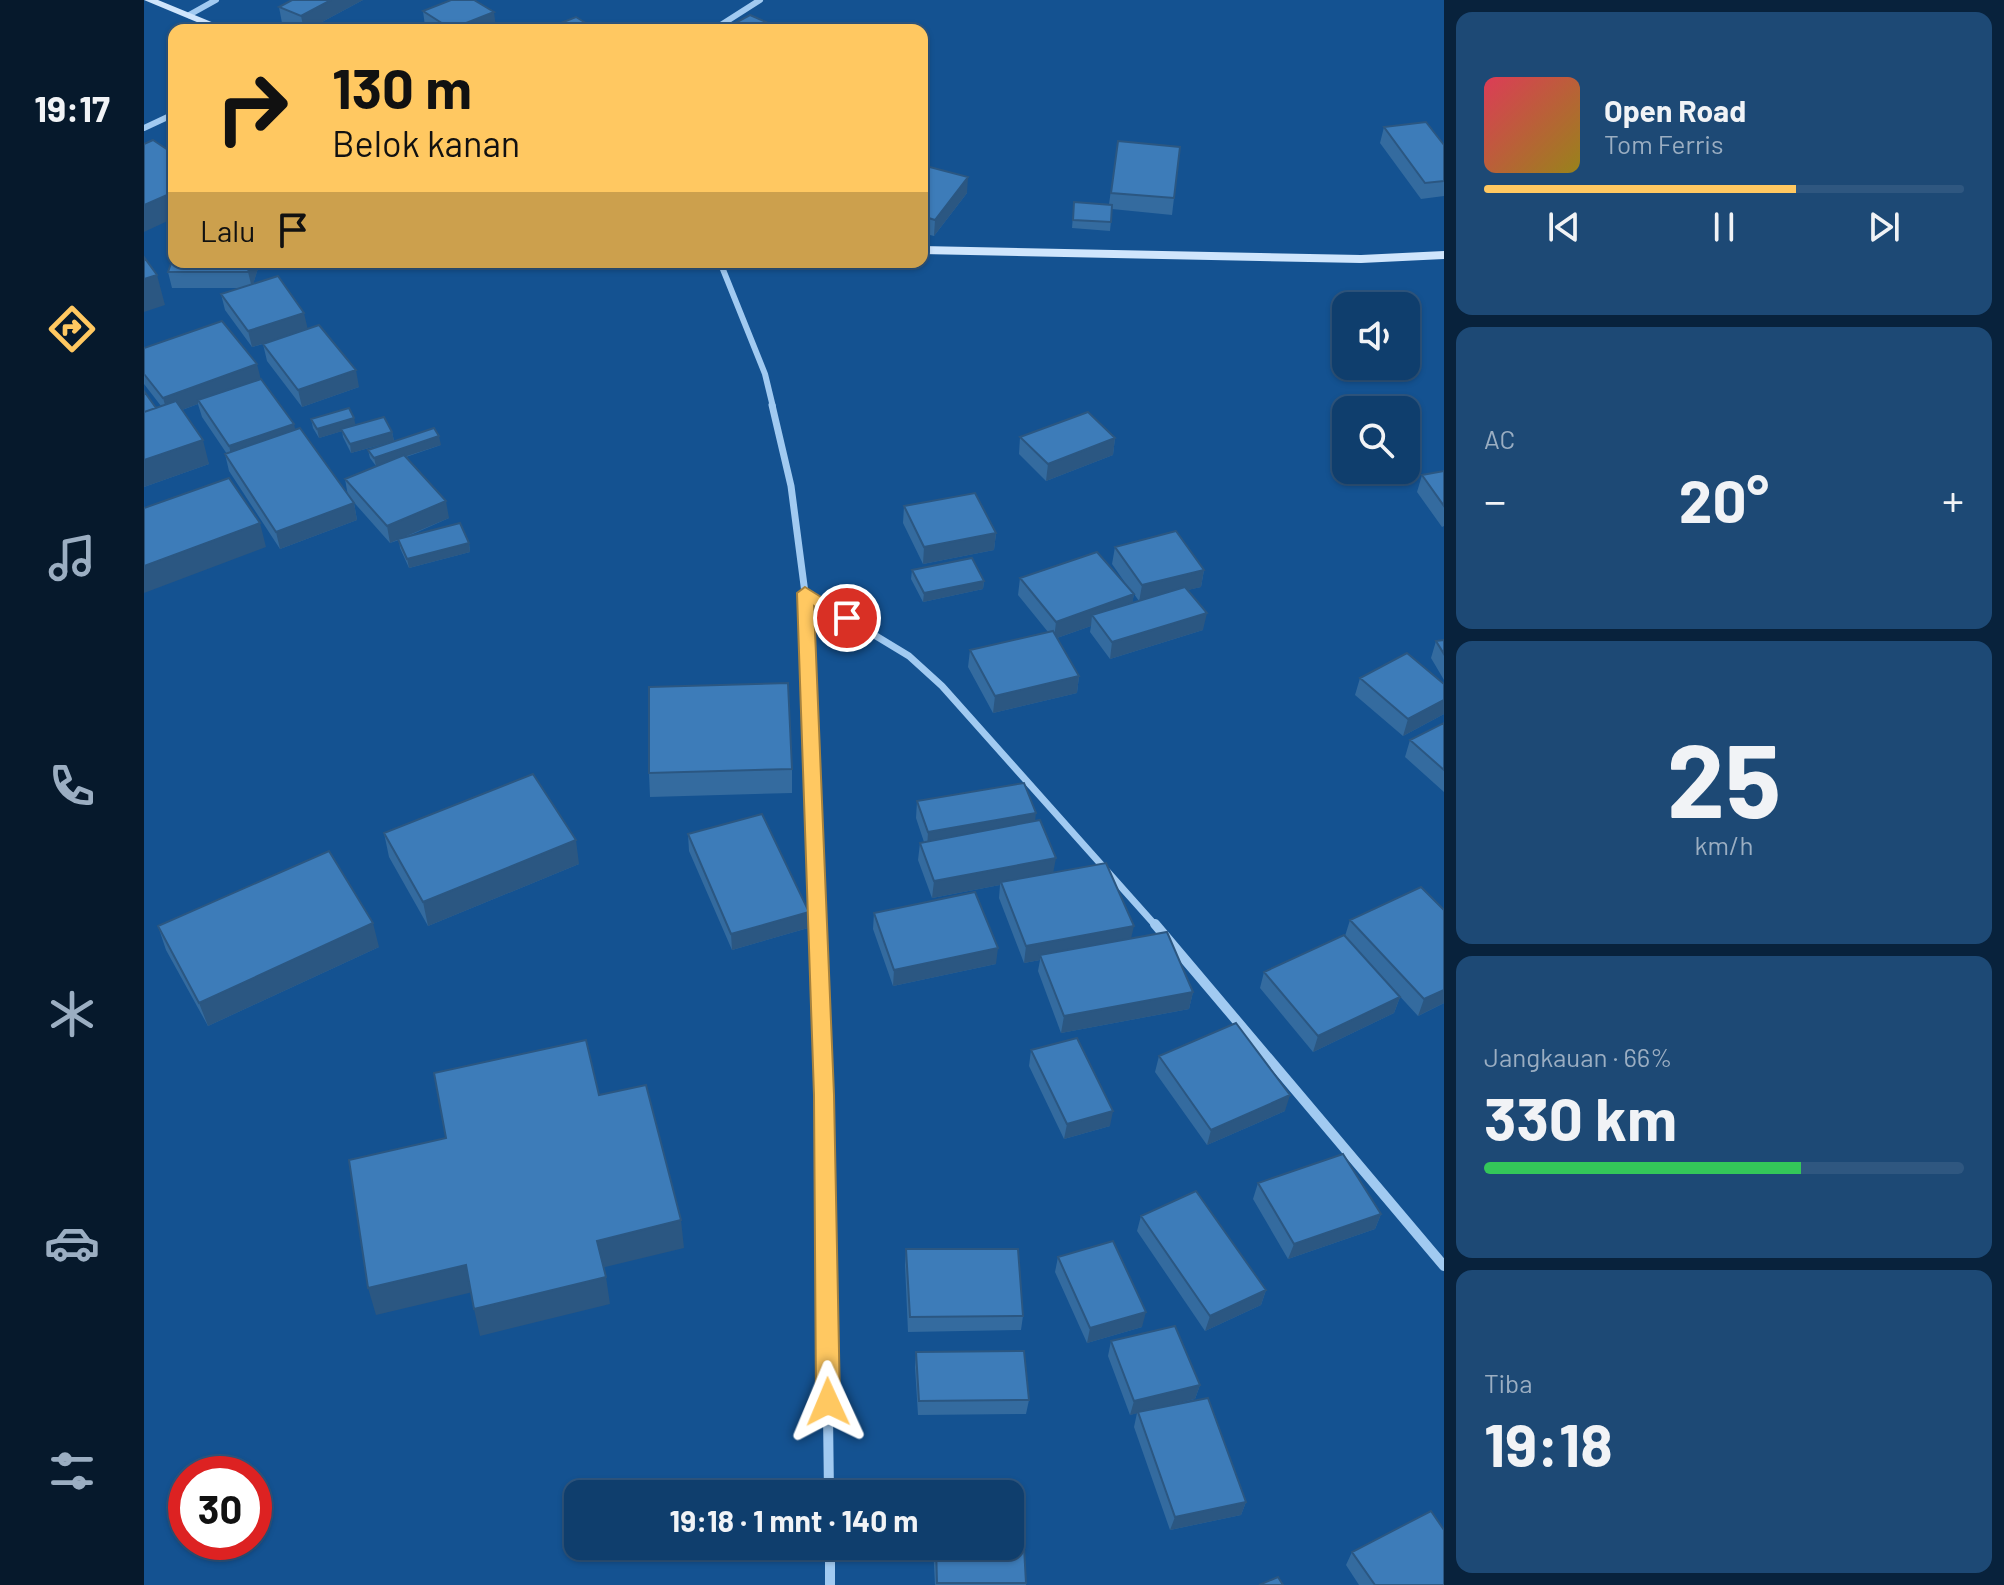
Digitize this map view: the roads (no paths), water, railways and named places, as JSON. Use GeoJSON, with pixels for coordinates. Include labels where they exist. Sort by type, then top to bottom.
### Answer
{"type":"FeatureCollection","features":[{"type":"Feature","properties":{"kind":"street"},"geometry":{"type":"LineString","coordinates":[[149,0],[211,24]]}},
{"type":"Feature","properties":{"kind":"street"},"geometry":{"type":"LineString","coordinates":[[189,15],[216,0]]}},
{"type":"Feature","properties":{"kind":"street"},"geometry":{"type":"LineString","coordinates":[[722,24],[760,0]]}},
{"type":"Feature","properties":{"kind":"street"},"geometry":{"type":"LineString","coordinates":[[144,128],[168,117]]}},
{"type":"Feature","properties":{"kind":"street"},"geometry":{"type":"LineString","coordinates":[[928,250],[1361,259],[1444,255]]}},
{"type":"Feature","properties":{"kind":"street"},"geometry":{"type":"LineString","coordinates":[[722,268],[765,374],[791,486],[805,593],[824,1095],[829,1480]]}},
{"type":"Feature","properties":{"kind":"street"},"geometry":{"type":"LineString","coordinates":[[805,593],[909,656],[942,686],[1103,863],[1444,1266]]}},
{"type":"Feature","properties":{"kind":"street"},"geometry":{"type":"LineString","coordinates":[[830,1560],[830,1585]]}}]}
